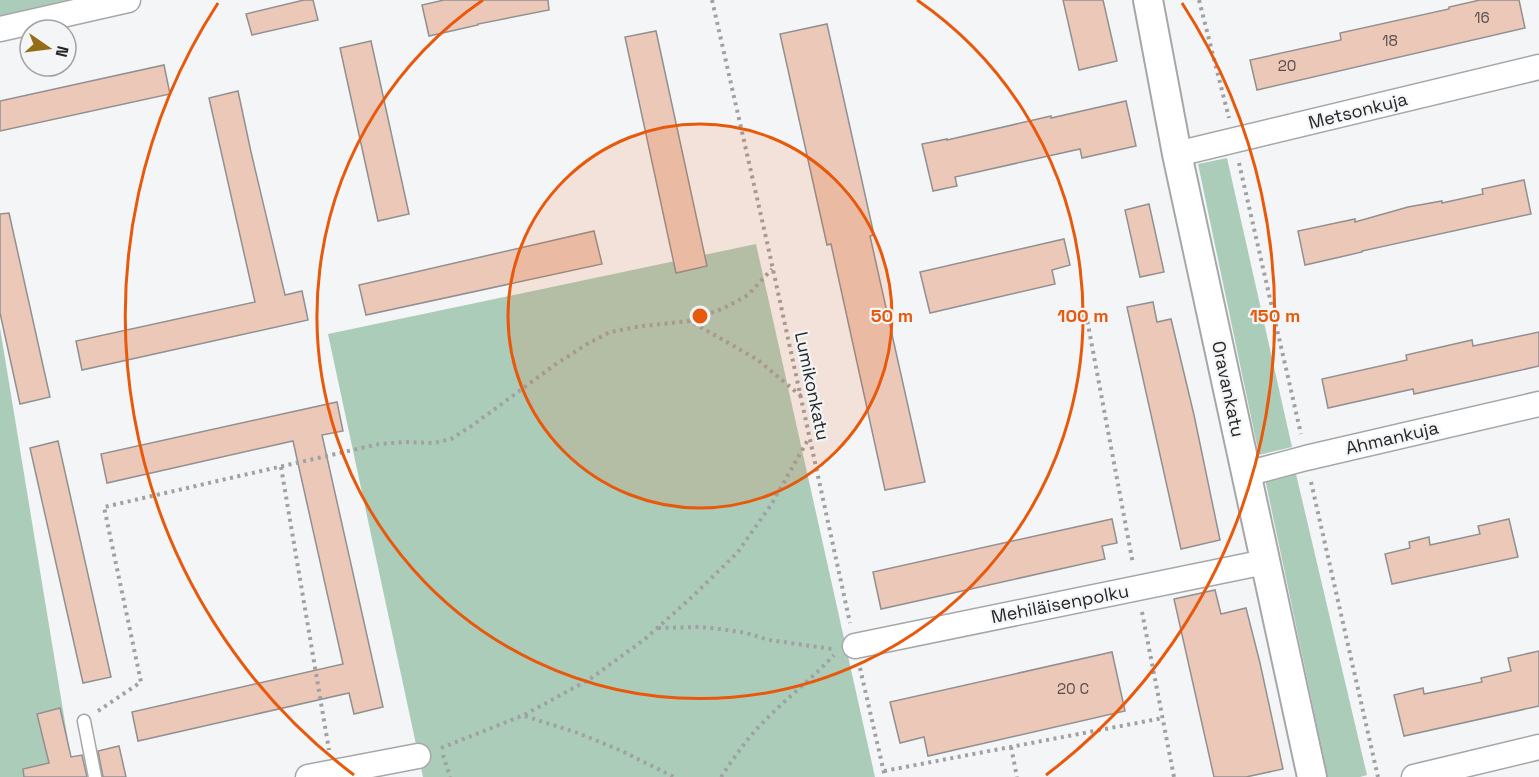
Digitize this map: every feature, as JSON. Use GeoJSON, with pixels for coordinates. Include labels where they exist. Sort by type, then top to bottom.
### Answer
{"type":"FeatureCollection","features":[{"type":"Feature","properties":{"kind":"street"},"geometry":{"type":"LineString","coordinates":[[0,30],[128,0]]}},
{"type":"Feature","properties":{"kind":"street","name":"Oravankatu"},"geometry":{"type":"LineString","coordinates":[[1148,0],[1177,153],[1312,777]]}},
{"type":"Feature","properties":{"kind":"street","name":"Metsonkuja"},"geometry":{"type":"LineString","coordinates":[[1177,153],[1539,67]]}},
{"type":"Feature","properties":{"kind":"street","name":"Ahmankuja"},"geometry":{"type":"LineString","coordinates":[[1246,474],[1539,404]]}},
{"type":"Feature","properties":{"kind":"street","name":"Mehiläisenpolku"},"geometry":{"type":"LineString","coordinates":[[855,646],[1265,562]]}},
{"type":"Feature","properties":{"kind":"street"},"geometry":{"type":"LineString","coordinates":[[1414,777],[1539,747]]}},
{"type":"Feature","properties":{"kind":"street"},"geometry":{"type":"LineString","coordinates":[[308,777],[418,756]]}},
{"type":"Feature","properties":{"kind":"lane"},"geometry":{"type":"LineString","coordinates":[[84,721],[95,777]]}},
{"type":"Feature","properties":{"kind":"path","name":"Lumikonkatu"},"geometry":{"type":"LineString","coordinates":[[711,0],[885,777]]}},
{"type":"Feature","properties":{"kind":"path"},"geometry":{"type":"LineString","coordinates":[[1199,0],[1234,141]]}},
{"type":"Feature","properties":{"kind":"path"},"geometry":{"type":"LineString","coordinates":[[84,721],[141,682],[104,507],[379,444],[434,443],[452,439],[587,344],[610,332],[690,321],[724,308],[748,295],[773,269]]}},
{"type":"Feature","properties":{"kind":"path"},"geometry":{"type":"LineString","coordinates":[[1086,314],[1174,777]]}},
{"type":"Feature","properties":{"kind":"path"},"geometry":{"type":"LineString","coordinates":[[690,321],[758,360],[801,396]]}},
{"type":"Feature","properties":{"kind":"path"},"geometry":{"type":"LineString","coordinates":[[441,748],[524,715],[590,679],[645,639],[737,552],[771,506],[809,437]]}},
{"type":"Feature","properties":{"kind":"path"},"geometry":{"type":"LineString","coordinates":[[281,467],[333,772]]}},
{"type":"Feature","properties":{"kind":"path"},"geometry":{"type":"LineString","coordinates":[[658,628],[720,629],[769,640],[839,650],[817,674],[754,732],[721,777]]}},
{"type":"Feature","properties":{"kind":"path"},"geometry":{"type":"LineString","coordinates":[[524,715],[622,751],[674,777]]}},
{"type":"Feature","properties":{"kind":"path"},"geometry":{"type":"LineString","coordinates":[[884,771],[1163,718]]}},
{"type":"Feature","properties":{"kind":"path"},"geometry":{"type":"LineString","coordinates":[[1011,747],[1017,777]]}},
{"type":"Feature","properties":{"kind":"green space"},"geometry":{"type":"Polygon","coordinates":[[[0,0],[128,0],[49,18],[18,18],[18,25],[0,29],[0,0]]]}},
{"type":"Feature","properties":{"kind":"green space"},"geometry":{"type":"Polygon","coordinates":[[[1227,158],[1292,447],[1259,455],[1198,164],[1227,158]]]}},
{"type":"Feature","properties":{"kind":"green space"},"geometry":{"type":"Polygon","coordinates":[[[756,244],[875,777],[423,777],[328,334],[756,244]]]}},
{"type":"Feature","properties":{"kind":"green space"},"geometry":{"type":"Polygon","coordinates":[[[0,328],[74,777],[0,777],[0,328]]]}},
{"type":"Feature","properties":{"kind":"green space"},"geometry":{"type":"Polygon","coordinates":[[[1296,474],[1367,775],[1360,777],[1328,777],[1265,479],[1296,474]]]}},
{"type":"Feature","properties":{"kind":"building"},"geometry":{"type":"Polygon","coordinates":[[[304,0],[313,0],[318,20],[252,35],[246,14],[304,0]]]}},
{"type":"Feature","properties":{"kind":"building"},"geometry":{"type":"Polygon","coordinates":[[[444,0],[548,0],[549,10],[429,36],[422,5],[444,0]]]}},
{"type":"Feature","properties":{"kind":"building"},"geometry":{"type":"Polygon","coordinates":[[[1063,0],[1103,0],[1117,61],[1079,70],[1063,0]]]}},
{"type":"Feature","properties":{"kind":"building"},"geometry":{"type":"Polygon","coordinates":[[[1480,0],[1519,0],[1525,28],[1257,90],[1250,60],[1341,40],[1340,33],[1480,0]]]}},
{"type":"Feature","properties":{"kind":"building"},"geometry":{"type":"Polygon","coordinates":[[[827,24],[874,235],[870,236],[925,482],[885,490],[831,244],[827,245],[780,34],[827,24]]]}},
{"type":"Feature","properties":{"kind":"building"},"geometry":{"type":"Polygon","coordinates":[[[656,31],[707,266],[676,273],[625,37],[656,31]]]}},
{"type":"Feature","properties":{"kind":"building"},"geometry":{"type":"Polygon","coordinates":[[[371,41],[409,214],[378,221],[340,48],[371,41]]]}},
{"type":"Feature","properties":{"kind":"building"},"geometry":{"type":"Polygon","coordinates":[[[164,65],[170,94],[0,131],[0,101],[164,65]]]}},
{"type":"Feature","properties":{"kind":"building"},"geometry":{"type":"Polygon","coordinates":[[[238,91],[285,295],[302,291],[308,320],[82,370],[76,341],[255,302],[209,98],[238,91]]]}},
{"type":"Feature","properties":{"kind":"building"},"geometry":{"type":"Polygon","coordinates":[[[1126,101],[1136,146],[1082,158],[1080,149],[955,177],[957,186],[933,191],[922,144],[1126,101]]]}},
{"type":"Feature","properties":{"kind":"building"},"geometry":{"type":"Polygon","coordinates":[[[1524,180],[1531,214],[1305,265],[1298,231],[1355,219],[1355,222],[1408,207],[1442,201],[1442,203],[1483,194],[1482,189],[1524,180]]]}},
{"type":"Feature","properties":{"kind":"building"},"geometry":{"type":"Polygon","coordinates":[[[1149,204],[1164,272],[1140,277],[1125,210],[1149,204]]]}},
{"type":"Feature","properties":{"kind":"building"},"geometry":{"type":"Polygon","coordinates":[[[9,213],[50,397],[20,404],[0,313],[0,214],[9,213]]]}},
{"type":"Feature","properties":{"kind":"building"},"geometry":{"type":"Polygon","coordinates":[[[594,231],[602,264],[366,315],[359,285],[594,231]]]}},
{"type":"Feature","properties":{"kind":"building"},"geometry":{"type":"Polygon","coordinates":[[[1064,239],[1070,265],[1052,270],[1055,284],[930,313],[920,272],[1064,239]]]}},
{"type":"Feature","properties":{"kind":"building"},"geometry":{"type":"Polygon","coordinates":[[[1153,302],[1157,322],[1171,319],[1220,540],[1181,549],[1127,307],[1153,302]]]}},
{"type":"Feature","properties":{"kind":"building"},"geometry":{"type":"Polygon","coordinates":[[[1539,332],[1539,366],[1414,394],[1413,389],[1328,408],[1322,379],[1407,360],[1406,355],[1472,340],[1473,346],[1539,332]]]}},
{"type":"Feature","properties":{"kind":"building"},"geometry":{"type":"Polygon","coordinates":[[[337,402],[343,431],[322,435],[383,707],[354,714],[349,693],[138,741],[132,712],[343,664],[293,441],[107,483],[101,454],[337,402]]]}},
{"type":"Feature","properties":{"kind":"building"},"geometry":{"type":"Polygon","coordinates":[[[58,441],[111,677],[83,683],[30,448],[58,441]]]}},
{"type":"Feature","properties":{"kind":"building"},"geometry":{"type":"Polygon","coordinates":[[[1112,519],[1117,543],[1102,546],[1105,559],[881,609],[873,572],[1112,519]]]}},
{"type":"Feature","properties":{"kind":"building"},"geometry":{"type":"Polygon","coordinates":[[[1509,519],[1518,557],[1392,584],[1385,554],[1410,548],[1409,542],[1429,537],[1430,545],[1480,534],[1478,526],[1509,519]]]}},
{"type":"Feature","properties":{"kind":"building"},"geometry":{"type":"Polygon","coordinates":[[[1215,590],[1221,614],[1246,608],[1283,769],[1246,777],[1214,777],[1174,599],[1215,590]]]}},
{"type":"Feature","properties":{"kind":"building"},"geometry":{"type":"Polygon","coordinates":[[[1539,651],[1539,706],[1404,736],[1394,695],[1423,688],[1424,694],[1482,682],[1481,678],[1511,671],[1508,658],[1539,651]]]}},
{"type":"Feature","properties":{"kind":"building"},"geometry":{"type":"Polygon","coordinates":[[[1112,652],[1125,711],[928,756],[924,737],[900,743],[890,702],[1112,652]]]}},
{"type":"Feature","properties":{"kind":"building"},"geometry":{"type":"Polygon","coordinates":[[[60,708],[71,757],[82,755],[87,777],[24,777],[23,769],[49,763],[37,714],[60,708]]]}},
{"type":"Feature","properties":{"kind":"building"},"geometry":{"type":"Polygon","coordinates":[[[119,746],[126,777],[103,777],[98,751],[119,746]]]}}]}
